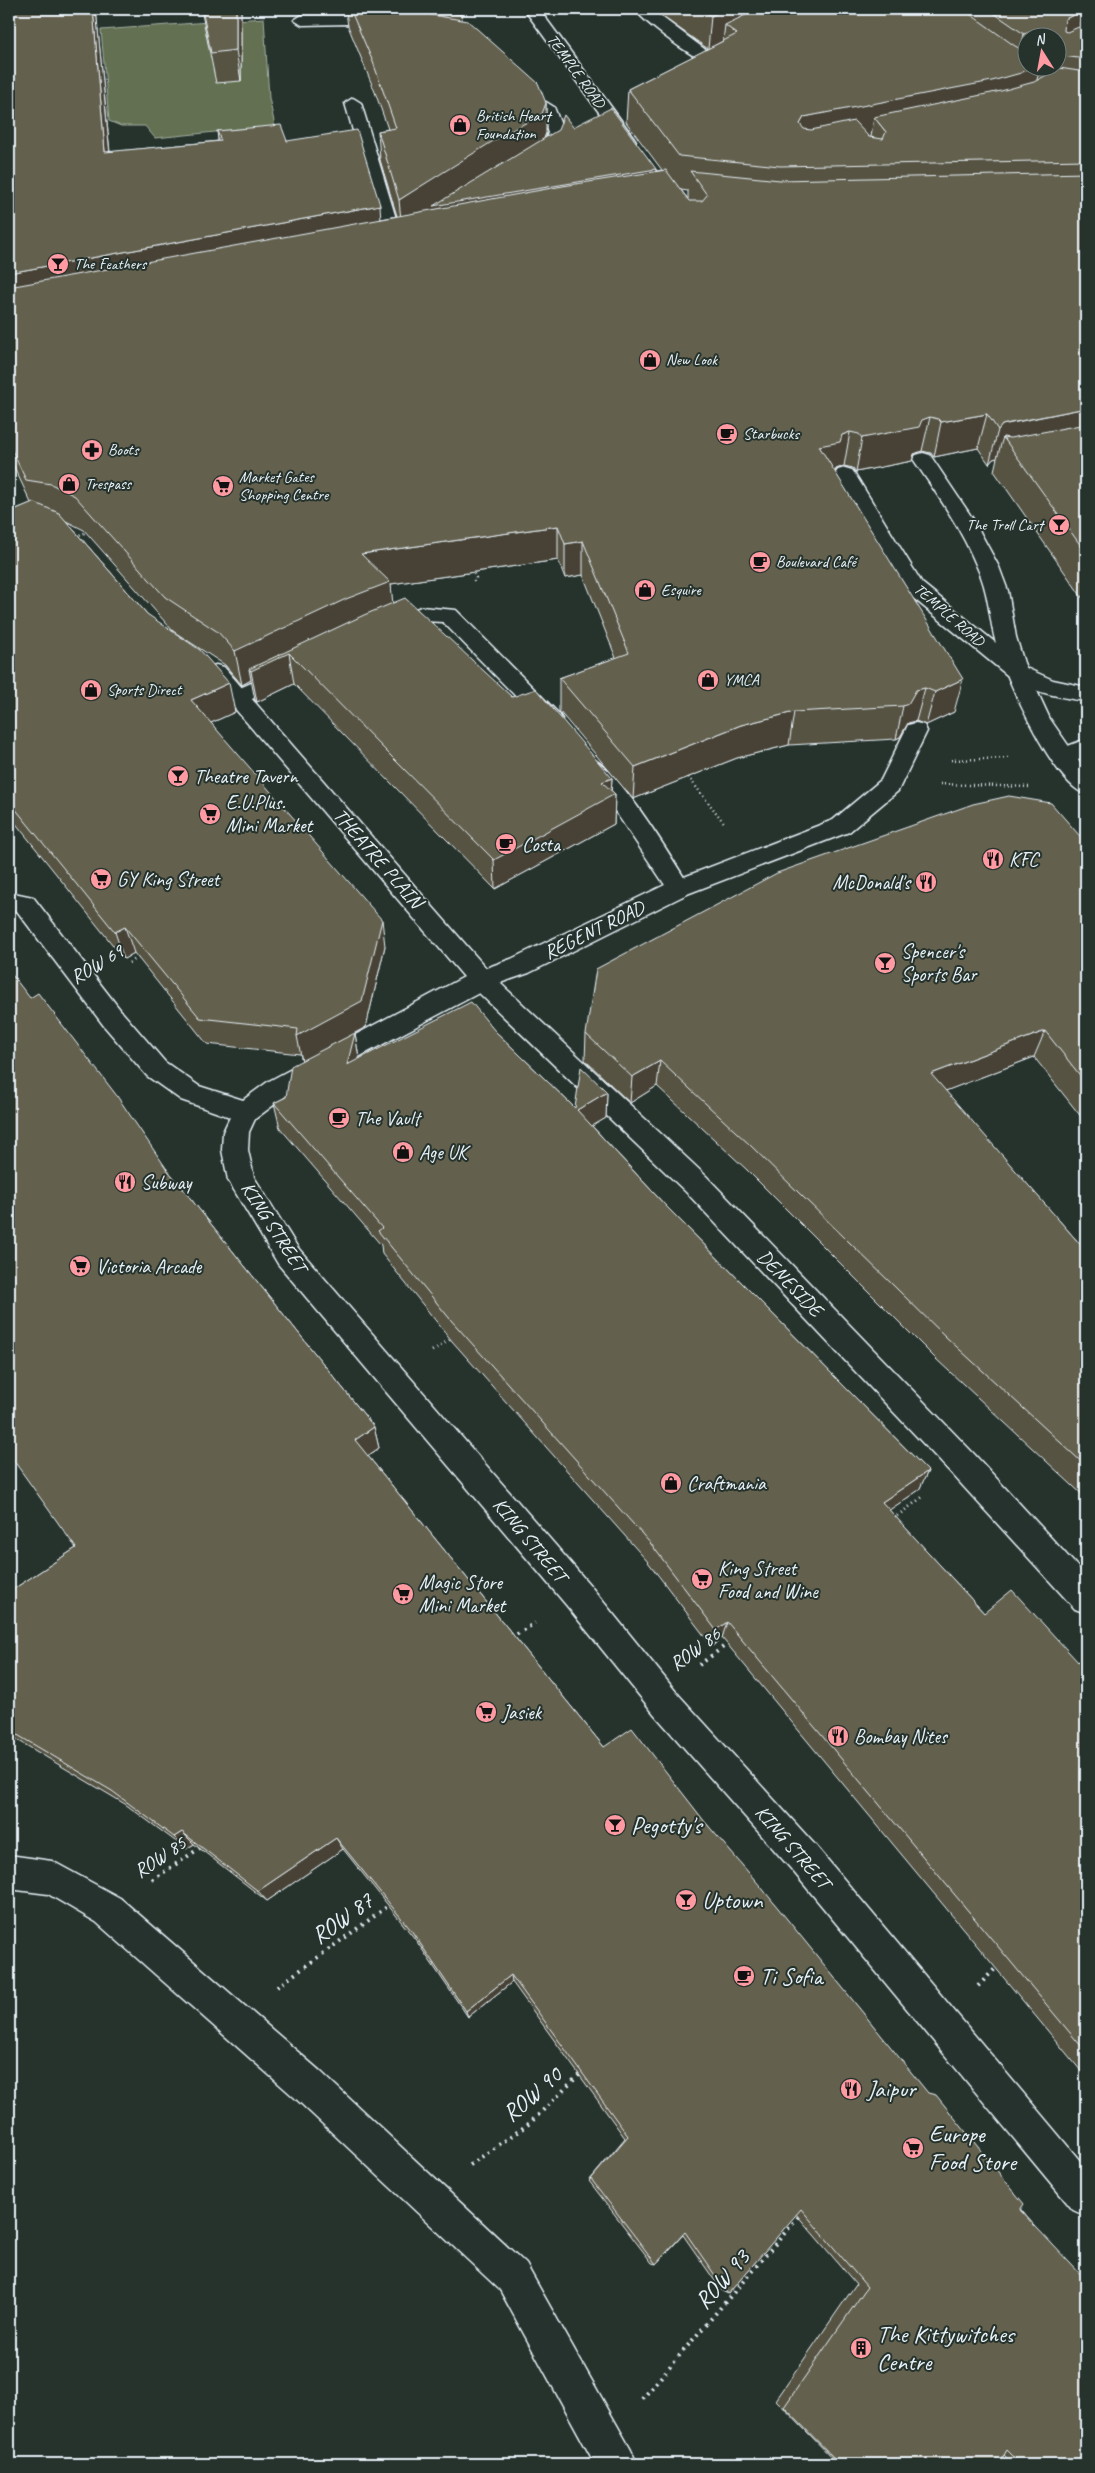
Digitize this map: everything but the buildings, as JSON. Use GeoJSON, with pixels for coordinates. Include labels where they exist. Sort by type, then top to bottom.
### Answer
{"type":"FeatureCollection","features":[{"type":"Feature","properties":{"kind":"street","name":"TEMPLE ROAD"},"geometry":{"type":"LineString","coordinates":[[532,9],[640,156]]}},
{"type":"Feature","properties":{"kind":"street"},"geometry":{"type":"LineString","coordinates":[[642,9],[684,43],[701,62],[725,48]]}},
{"type":"Feature","properties":{"kind":"street"},"geometry":{"type":"LineString","coordinates":[[302,20],[349,20],[400,31]]}},
{"type":"Feature","properties":{"kind":"street"},"geometry":{"type":"LineString","coordinates":[[521,165],[551,148],[556,133],[546,107],[532,93]]}},
{"type":"Feature","properties":{"kind":"street"},"geometry":{"type":"LineString","coordinates":[[353,103],[394,245]]}},
{"type":"Feature","properties":{"kind":"street"},"geometry":{"type":"LineString","coordinates":[[376,248],[394,245],[412,238]]}},
{"type":"Feature","properties":{"kind":"street","name":"TEMPLE ROAD"},"geometry":{"type":"LineString","coordinates":[[923,459],[957,509],[995,585],[1015,670],[1035,713],[1074,772]]}},
{"type":"Feature","properties":{"kind":"street","name":"TEMPLE ROAD"},"geometry":{"type":"LineString","coordinates":[[845,474],[914,588],[1015,670]]}},
{"type":"Feature","properties":{"kind":"street"},"geometry":{"type":"LineString","coordinates":[[368,636],[421,614],[449,615],[573,745],[621,802],[678,888]]}},
{"type":"Feature","properties":{"kind":"street"},"geometry":{"type":"LineString","coordinates":[[239,697],[308,664]]}},
{"type":"Feature","properties":{"kind":"street","name":"THEATRE PLAIN"},"geometry":{"type":"LineString","coordinates":[[209,667],[239,697],[482,980]]}},
{"type":"Feature","properties":{"kind":"street"},"geometry":{"type":"LineString","coordinates":[[1015,670],[1047,686],[1086,694]]}},
{"type":"Feature","properties":{"kind":"street","name":"REGENT ROAD"},"geometry":{"type":"LineString","coordinates":[[246,1112],[278,1088],[482,980],[520,966],[678,888],[841,826],[890,784],[916,731]]}},
{"type":"Feature","properties":{"kind":"street"},"geometry":{"type":"LineString","coordinates":[[1074,772],[1086,747]]}},
{"type":"Feature","properties":{"kind":"street"},"geometry":{"type":"LineString","coordinates":[[9,901],[24,903],[88,987],[156,1069],[190,1093],[246,1112]]}},
{"type":"Feature","properties":{"kind":"street","name":"DENESIDE"},"geometry":{"type":"LineString","coordinates":[[482,980],[696,1184],[964,1465],[1086,1598]]}},
{"type":"Feature","properties":{"kind":"street","name":"KING STREET"},"geometry":{"type":"LineString","coordinates":[[246,1112],[236,1132],[235,1150],[241,1180],[288,1256],[578,1596],[659,1695],[804,1858],[1086,2197]]}},
{"type":"Feature","properties":{"kind":"street"},"geometry":{"type":"LineString","coordinates":[[9,1872],[52,1878],[108,1910],[307,2084],[512,2277],[612,2453]]}},
{"type":"Feature","properties":{"kind":"path"},"geometry":{"type":"LineString","coordinates":[[76,536],[94,530]]}},
{"type":"Feature","properties":{"kind":"path"},"geometry":{"type":"LineString","coordinates":[[449,615],[476,578],[472,569]]}},
{"type":"Feature","properties":{"kind":"path"},"geometry":{"type":"LineString","coordinates":[[683,767],[687,778],[755,860]]}},
{"type":"Feature","properties":{"kind":"path"},"geometry":{"type":"LineString","coordinates":[[896,770],[1015,788],[1031,787],[1074,772]]}},
{"type":"Feature","properties":{"kind":"path"},"geometry":{"type":"LineString","coordinates":[[896,770],[1074,772]]}},
{"type":"Feature","properties":{"kind":"path","name":"ROW 69"},"geometry":{"type":"LineString","coordinates":[[88,987],[142,956]]}},
{"type":"Feature","properties":{"kind":"path"},"geometry":{"type":"LineString","coordinates":[[175,1194],[235,1150]]}},
{"type":"Feature","properties":{"kind":"path"},"geometry":{"type":"LineString","coordinates":[[391,1377],[457,1335]]}},
{"type":"Feature","properties":{"kind":"path"},"geometry":{"type":"LineString","coordinates":[[886,1525],[964,1465]]}},
{"type":"Feature","properties":{"kind":"path"},"geometry":{"type":"LineString","coordinates":[[505,1642],[578,1596]]}},
{"type":"Feature","properties":{"kind":"path","name":"ROW 86"},"geometry":{"type":"LineString","coordinates":[[659,1695],[737,1637]]}},
{"type":"Feature","properties":{"kind":"path","name":"ROW 85"},"geometry":{"type":"LineString","coordinates":[[108,1910],[206,1844]]}},
{"type":"Feature","properties":{"kind":"path","name":"ROW 87"},"geometry":{"type":"LineString","coordinates":[[233,2019],[394,1902]]}},
{"type":"Feature","properties":{"kind":"path"},"geometry":{"type":"LineString","coordinates":[[941,2023],[1003,1962]]}},
{"type":"Feature","properties":{"kind":"path","name":"ROW 90"},"geometry":{"type":"LineString","coordinates":[[424,2196],[530,2123],[586,2069]]}},
{"type":"Feature","properties":{"kind":"path","name":"ROW 93"},"geometry":{"type":"LineString","coordinates":[[612,2453],[807,2208]]}},
{"type":"Feature","properties":{"kind":"green space"},"geometry":{"type":"Polygon","coordinates":[[[264,18],[269,98],[275,126],[155,138],[145,126],[121,126],[109,121],[101,30],[264,18]]]}},
{"type":"Feature","properties":{"kind":"place","name":"British Heart Foundation"},"geometry":{"type":"Point","coordinates":[460,125]}},
{"type":"Feature","properties":{"kind":"place","name":"The Feathers"},"geometry":{"type":"Point","coordinates":[58,264]}},
{"type":"Feature","properties":{"kind":"place","name":"New Look"},"geometry":{"type":"Point","coordinates":[650,360]}},
{"type":"Feature","properties":{"kind":"place","name":"Starbucks"},"geometry":{"type":"Point","coordinates":[727,434]}},
{"type":"Feature","properties":{"kind":"place","name":"Boots"},"geometry":{"type":"Point","coordinates":[92,450]}},
{"type":"Feature","properties":{"kind":"place","name":"Trespass"},"geometry":{"type":"Point","coordinates":[69,484]}},
{"type":"Feature","properties":{"kind":"place","name":"Market Gates Shopping Centre"},"geometry":{"type":"Point","coordinates":[223,486]}},
{"type":"Feature","properties":{"kind":"place","name":"The Troll Cart"},"geometry":{"type":"Point","coordinates":[1059,525]}},
{"type":"Feature","properties":{"kind":"place","name":"Boulevard Café"},"geometry":{"type":"Point","coordinates":[760,562]}},
{"type":"Feature","properties":{"kind":"place","name":"Esquire"},"geometry":{"type":"Point","coordinates":[645,590]}},
{"type":"Feature","properties":{"kind":"place","name":"YMCA"},"geometry":{"type":"Point","coordinates":[708,680]}},
{"type":"Feature","properties":{"kind":"place","name":"Sports Direct"},"geometry":{"type":"Point","coordinates":[91,690]}},
{"type":"Feature","properties":{"kind":"place","name":"Theatre Tavern"},"geometry":{"type":"Point","coordinates":[178,776]}},
{"type":"Feature","properties":{"kind":"place","name":"E.U.Plus. Mini Market"},"geometry":{"type":"Point","coordinates":[210,814]}},
{"type":"Feature","properties":{"kind":"place","name":"Costa"},"geometry":{"type":"Point","coordinates":[506,844]}},
{"type":"Feature","properties":{"kind":"place","name":"KFC"},"geometry":{"type":"Point","coordinates":[993,859]}},
{"type":"Feature","properties":{"kind":"place","name":"GY King Street"},"geometry":{"type":"Point","coordinates":[101,879]}},
{"type":"Feature","properties":{"kind":"place","name":"McDonald's"},"geometry":{"type":"Point","coordinates":[926,882]}},
{"type":"Feature","properties":{"kind":"place","name":"Spencer's Sports Bar"},"geometry":{"type":"Point","coordinates":[885,963]}},
{"type":"Feature","properties":{"kind":"place","name":"The Vault"},"geometry":{"type":"Point","coordinates":[339,1118]}},
{"type":"Feature","properties":{"kind":"place","name":"Age UK"},"geometry":{"type":"Point","coordinates":[403,1152]}},
{"type":"Feature","properties":{"kind":"place","name":"Subway"},"geometry":{"type":"Point","coordinates":[125,1182]}},
{"type":"Feature","properties":{"kind":"place","name":"Victoria Arcade"},"geometry":{"type":"Point","coordinates":[80,1266]}},
{"type":"Feature","properties":{"kind":"place","name":"Craftmania"},"geometry":{"type":"Point","coordinates":[671,1483]}},
{"type":"Feature","properties":{"kind":"place","name":"King Street Food and Wine"},"geometry":{"type":"Point","coordinates":[702,1579]}},
{"type":"Feature","properties":{"kind":"place","name":"Magic Store Mini Market"},"geometry":{"type":"Point","coordinates":[403,1594]}},
{"type":"Feature","properties":{"kind":"place","name":"Jasiek"},"geometry":{"type":"Point","coordinates":[486,1712]}},
{"type":"Feature","properties":{"kind":"place","name":"Bombay Nites"},"geometry":{"type":"Point","coordinates":[838,1736]}},
{"type":"Feature","properties":{"kind":"place","name":"Pegotty's"},"geometry":{"type":"Point","coordinates":[615,1825]}},
{"type":"Feature","properties":{"kind":"place","name":"Uptown"},"geometry":{"type":"Point","coordinates":[686,1900]}},
{"type":"Feature","properties":{"kind":"place","name":"Ti Sofia"},"geometry":{"type":"Point","coordinates":[744,1976]}},
{"type":"Feature","properties":{"kind":"place","name":"Jaipur"},"geometry":{"type":"Point","coordinates":[851,2089]}},
{"type":"Feature","properties":{"kind":"place","name":"Europe Food Store"},"geometry":{"type":"Point","coordinates":[913,2148]}},
{"type":"Feature","properties":{"kind":"place","name":"The Kittywitches Centre"},"geometry":{"type":"Point","coordinates":[861,2348]}}]}
